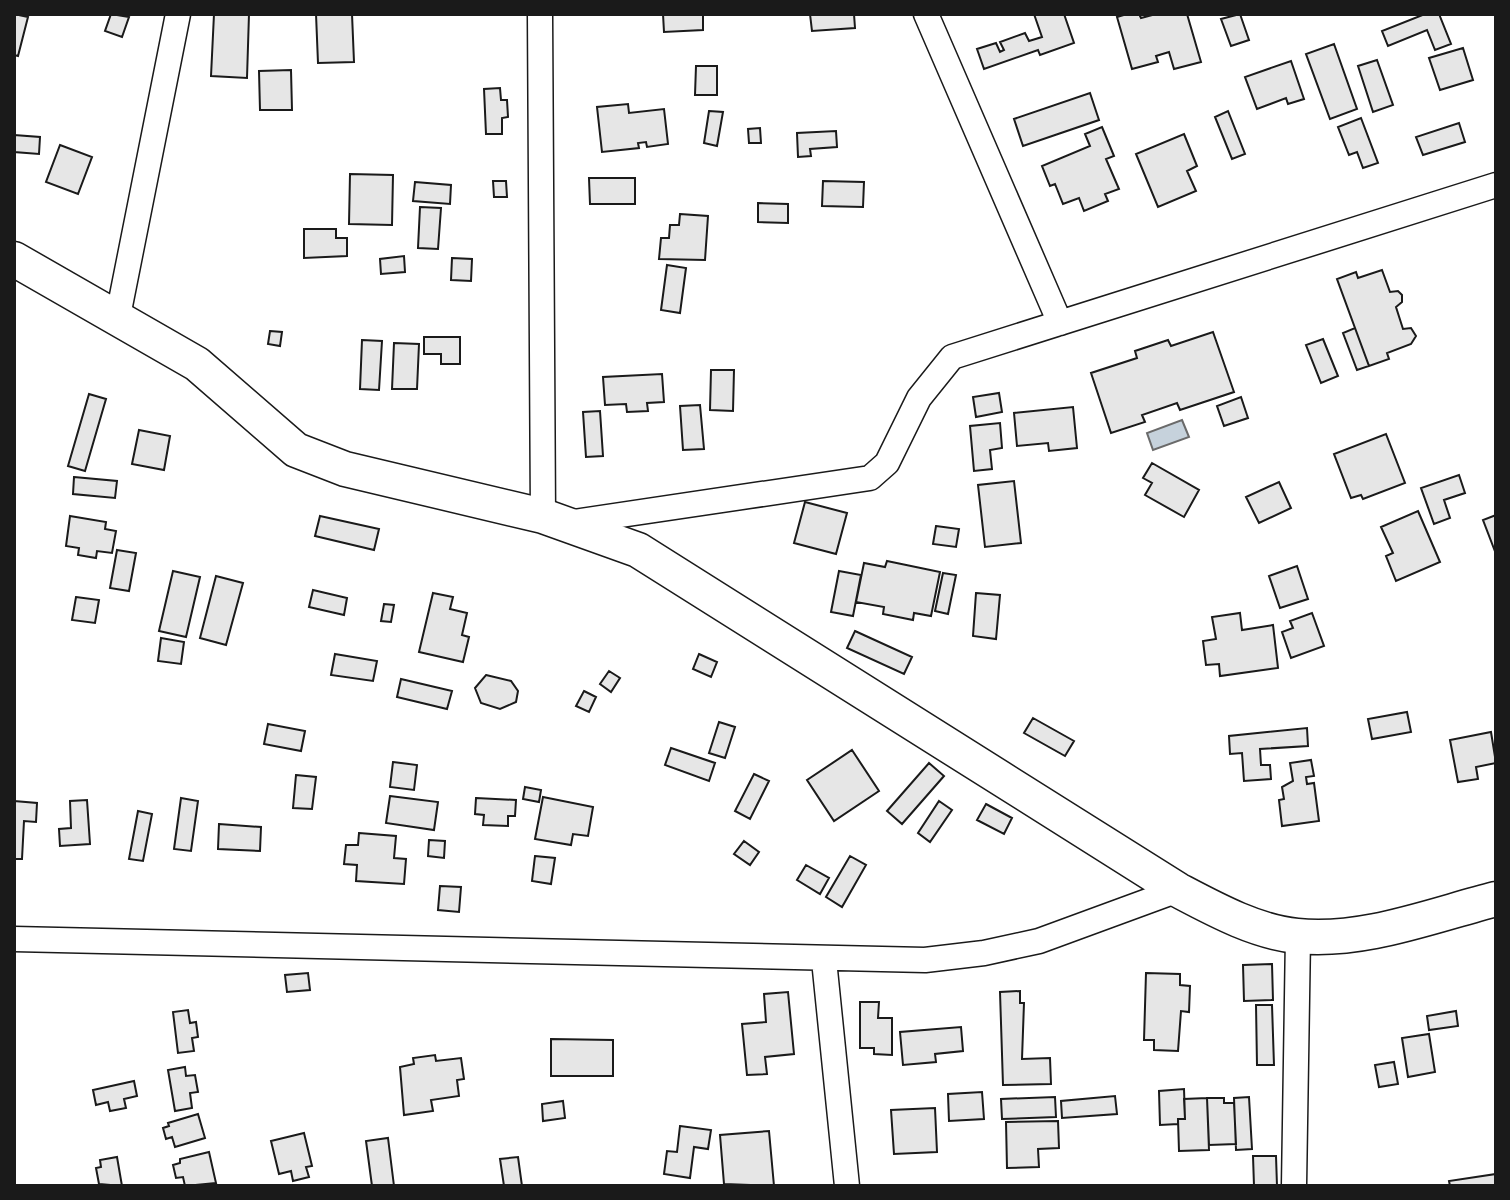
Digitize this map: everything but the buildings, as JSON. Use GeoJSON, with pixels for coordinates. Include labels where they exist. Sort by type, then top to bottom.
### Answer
{"type":"FeatureCollection","features":[{"type":"Feature","properties":{"kind":"street"},"geometry":{"type":"LineString","coordinates":[[118,316],[178,14]]}},
{"type":"Feature","properties":{"kind":"street"},"geometry":{"type":"LineString","coordinates":[[540,14],[554,520]]}},
{"type":"Feature","properties":{"kind":"street"},"geometry":{"type":"LineString","coordinates":[[926,14],[1060,323]]}},
{"type":"Feature","properties":{"kind":"street"},"geometry":{"type":"LineString","coordinates":[[554,520],[870,478],[887,463],[919,398],[952,357],[1496,185]]}},
{"type":"Feature","properties":{"kind":"street"},"geometry":{"type":"LineString","coordinates":[[14,259],[118,316],[216,378],[296,450],[345,469],[554,520],[638,550],[1178,890],[1224,914],[1298,936],[1368,932],[1496,899]]}},
{"type":"Feature","properties":{"kind":"street"},"geometry":{"type":"LineString","coordinates":[[14,939],[925,960],[984,953],[1039,941],[1178,890]]}},
{"type":"Feature","properties":{"kind":"street"},"geometry":{"type":"LineString","coordinates":[[1294,1186],[1298,936]]}},
{"type":"Feature","properties":{"kind":"street"},"geometry":{"type":"LineString","coordinates":[[824,960],[847,1186]]}},
{"type":"Feature","properties":{"kind":"shaded area"},"geometry":{"type":"Polygon","coordinates":[[[1182,420],[1189,437],[1153,450],[1147,433],[1182,420]]]}}]}
